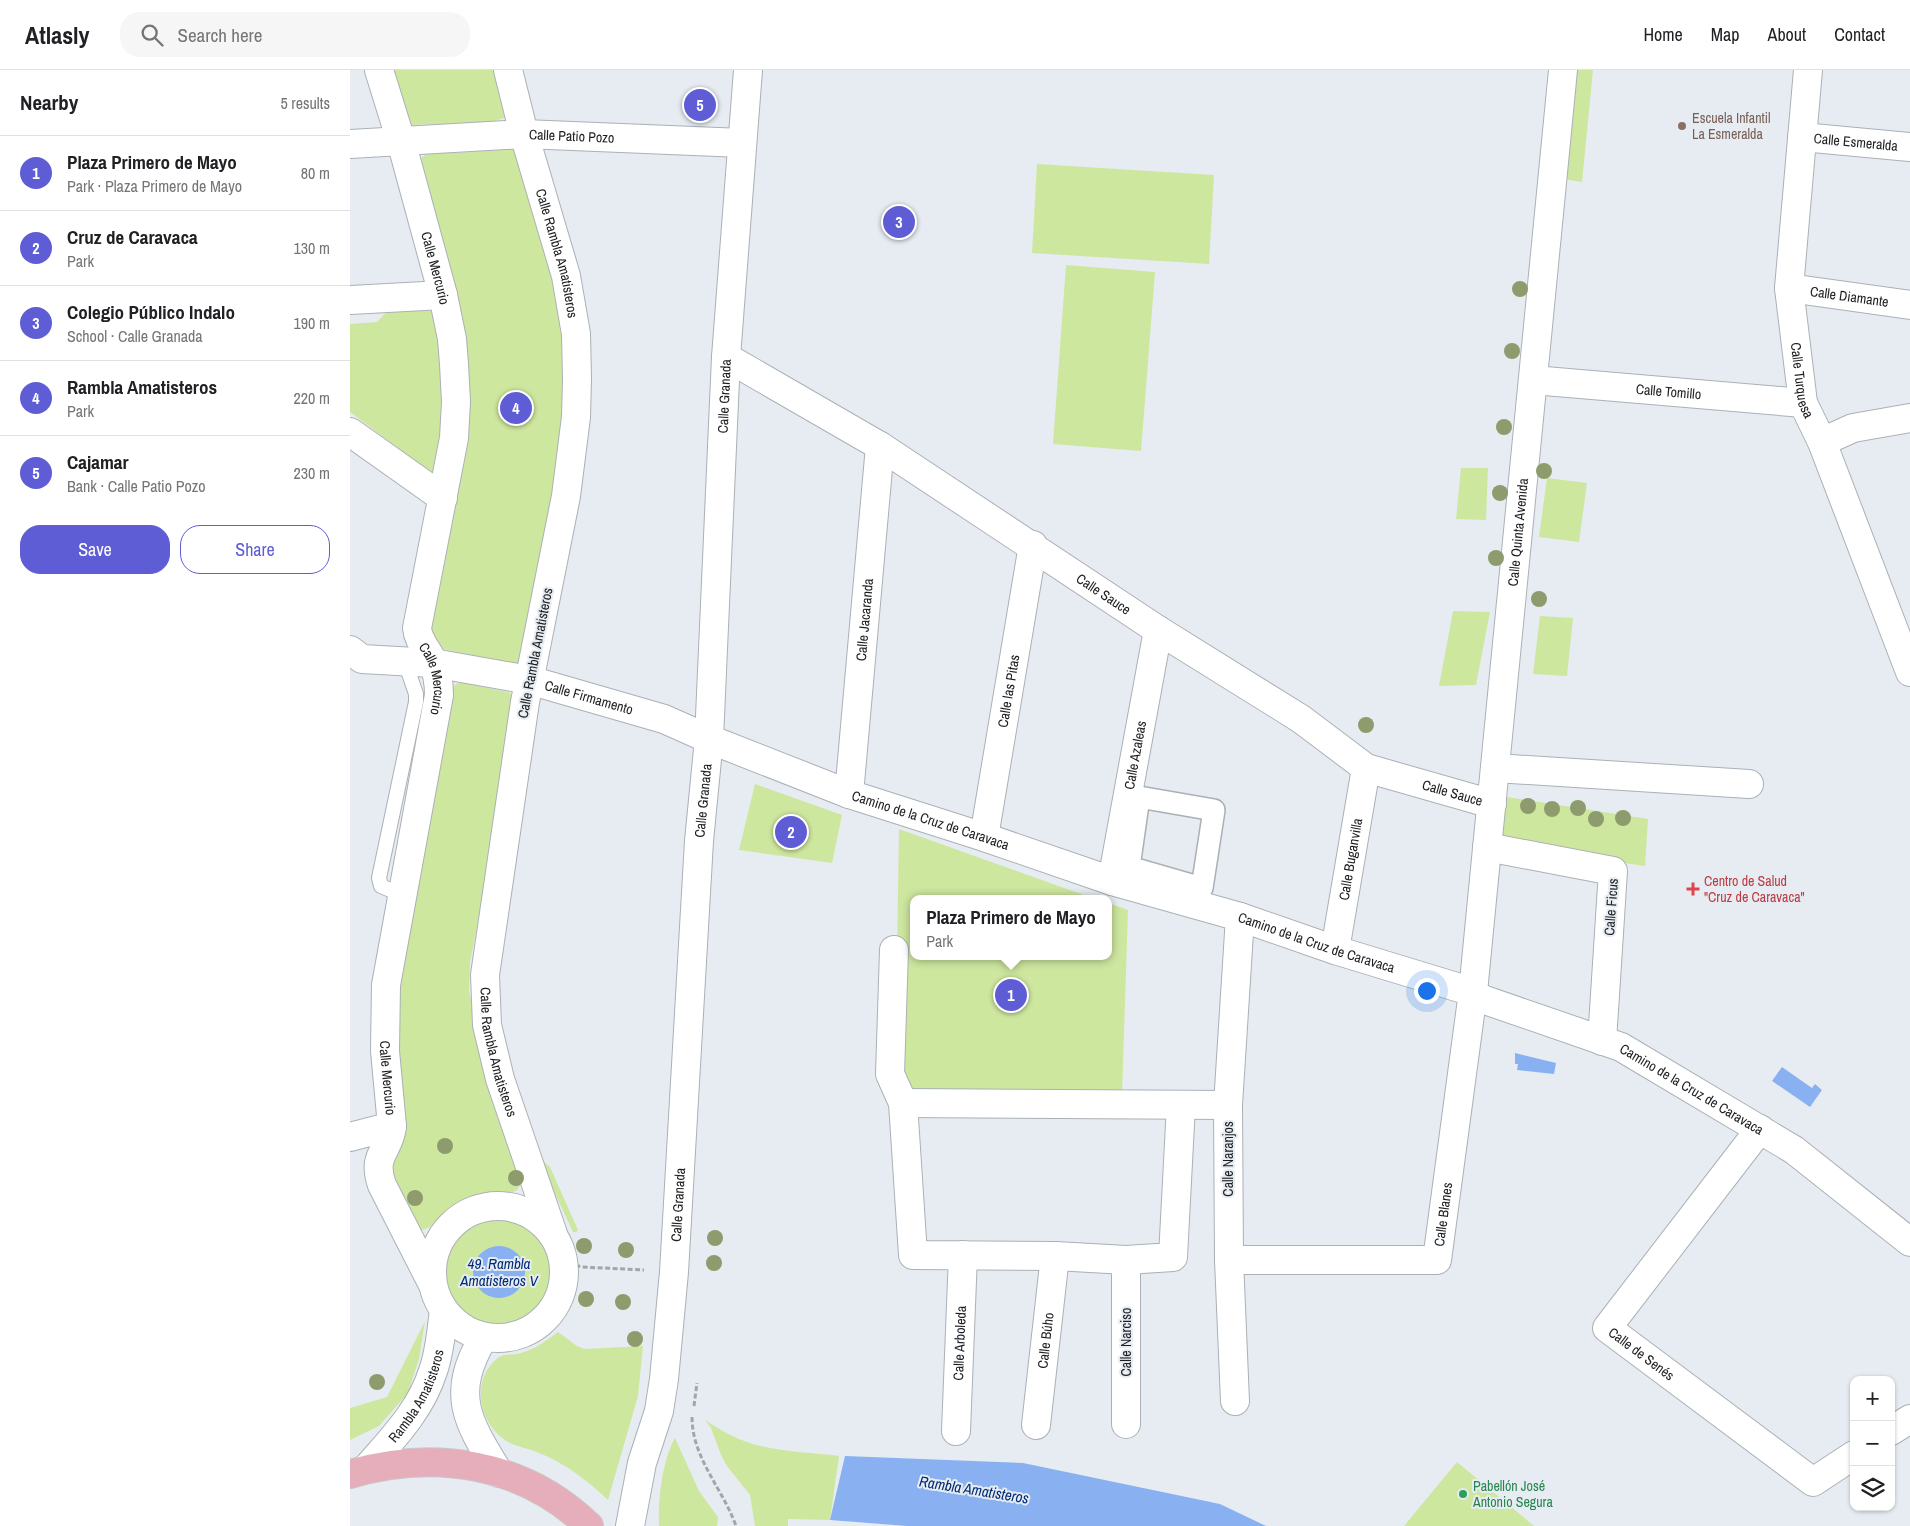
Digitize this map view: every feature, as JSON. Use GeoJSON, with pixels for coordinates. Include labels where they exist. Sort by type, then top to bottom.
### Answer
{"type":"FeatureCollection","features":[{"type":"Feature","properties":{"kind":"main road"},"geometry":{"type":"LineString","coordinates":[[358,1472],[412,1461],[448,1462],[483,1468],[517,1479],[548,1495],[578,1515],[589,1526]]}},
{"type":"Feature","properties":{"kind":"street","name":"Calle Mercurio"},"geometry":{"type":"LineString","coordinates":[[379,70],[401,141],[443,295],[452,339],[456,402],[454,438],[417,628],[418,635],[433,664],[439,695],[386,985],[384,1024],[386,1074],[392,1126],[390,1137],[382,1150],[379,1160],[380,1178],[432,1282]]}},
{"type":"Feature","properties":{"kind":"street","name":"Calle Rambla Amatisteros"},"geometry":{"type":"LineString","coordinates":[[508,70],[524,134],[566,276],[576,334],[576,417],[566,496],[523,712],[485,975],[484,996],[487,1026],[500,1079],[553,1234]]}},
{"type":"Feature","properties":{"kind":"street","name":"Calle Granada"},"geometry":{"type":"LineString","coordinates":[[630,1526],[642,1463],[659,1411],[664,1379],[674,1272],[699,841],[709,739],[726,357],[748,70]]}},
{"type":"Feature","properties":{"kind":"street","name":"Calle Quinta Avenida"},"geometry":{"type":"LineString","coordinates":[[1473,992],[1563,70]]}},
{"type":"Feature","properties":{"kind":"street","name":"Calle Turquesa"},"geometry":{"type":"LineString","coordinates":[[1808,70],[1789,288],[1804,403],[1822,442],[1910,672]]}},
{"type":"Feature","properties":{"kind":"street","name":"Calle Patio Pozo"},"geometry":{"type":"LineString","coordinates":[[350,144],[524,134],[742,143]]}},
{"type":"Feature","properties":{"kind":"street","name":"Calle Esmeralda"},"geometry":{"type":"LineString","coordinates":[[1802,137],[1910,147]]}},
{"type":"Feature","properties":{"kind":"street","name":"Calle Diamante"},"geometry":{"type":"LineString","coordinates":[[1789,288],[1910,305]]}},
{"type":"Feature","properties":{"kind":"street"},"geometry":{"type":"LineString","coordinates":[[350,300],[443,295]]}},
{"type":"Feature","properties":{"kind":"street","name":"Calle Sauce"},"geometry":{"type":"LineString","coordinates":[[726,357],[880,446],[1158,630],[1301,719],[1366,768],[1492,804]]}},
{"type":"Feature","properties":{"kind":"street","name":"Calle Tomillo"},"geometry":{"type":"LineString","coordinates":[[1533,380],[1804,403]]}},
{"type":"Feature","properties":{"kind":"street"},"geometry":{"type":"LineString","coordinates":[[1822,442],[1853,428],[1910,418]]}},
{"type":"Feature","properties":{"kind":"street"},"geometry":{"type":"LineString","coordinates":[[350,432],[443,498]]}},
{"type":"Feature","properties":{"kind":"street","name":"Calle Jacaranda"},"geometry":{"type":"LineString","coordinates":[[849,794],[880,446]]}},
{"type":"Feature","properties":{"kind":"street","name":"Calle las Pitas"},"geometry":{"type":"LineString","coordinates":[[984,837],[1032,545]]}},
{"type":"Feature","properties":{"kind":"street","name":"Calle Azaleas"},"geometry":{"type":"LineString","coordinates":[[1112,881],[1158,630]]}},
{"type":"Feature","properties":{"kind":"street","name":"Calle Firmamento"},"geometry":{"type":"LineString","coordinates":[[354,658],[433,664],[529,680],[664,719],[709,739]]}},
{"type":"Feature","properties":{"kind":"street","name":"Camino de la Cruz de Caravaca"},"geometry":{"type":"LineString","coordinates":[[709,739],[849,794],[984,837],[1112,881],[1240,917],[1335,950],[1473,992],[1482,999],[1621,1047],[1794,1150],[1910,1242]]}},
{"type":"Feature","properties":{"kind":"street","name":"Calle Buganvilla"},"geometry":{"type":"LineString","coordinates":[[1335,950],[1366,768]]}},
{"type":"Feature","properties":{"kind":"street"},"geometry":{"type":"LineString","coordinates":[[1495,768],[1750,784]]}},
{"type":"Feature","properties":{"kind":"street"},"geometry":{"type":"LineString","coordinates":[[1139,797],[1214,810],[1202,888],[1129,867],[1139,797]]}},
{"type":"Feature","properties":{"kind":"street","name":"Calle Ficus"},"geometry":{"type":"LineString","coordinates":[[1487,847],[1613,871],[1602,1040]]}},
{"type":"Feature","properties":{"kind":"street","name":"Calle Naranjos"},"geometry":{"type":"LineString","coordinates":[[1235,1401],[1229,1260],[1228,1106],[1240,917]]}},
{"type":"Feature","properties":{"kind":"street"},"geometry":{"type":"LineString","coordinates":[[894,950],[890,1074],[903,1103],[914,1255],[1055,1256],[1126,1260],[1173,1257],[1181,1105]]}},
{"type":"Feature","properties":{"kind":"street","name":"Calle Blanes"},"geometry":{"type":"LineString","coordinates":[[1229,1260],[1437,1260],[1473,992]]}},
{"type":"Feature","properties":{"kind":"street"},"geometry":{"type":"LineString","coordinates":[[903,1103],[1228,1106]]}},
{"type":"Feature","properties":{"kind":"street"},"geometry":{"type":"LineString","coordinates":[[350,1137],[392,1126]]}},
{"type":"Feature","properties":{"kind":"street","name":"Calle de Senés"},"geometry":{"type":"LineString","coordinates":[[1760,1130],[1607,1328],[1813,1482],[1850,1458]]}},
{"type":"Feature","properties":{"kind":"street"},"geometry":{"type":"LineString","coordinates":[[503,1206],[522,1210],[540,1220],[553,1234],[562,1252],[565,1272],[562,1291],[554,1309],[540,1324],[523,1335],[503,1339],[484,1338],[464,1330],[449,1318],[438,1301],[432,1282],[432,1263],[438,1244],[449,1227],[465,1215],[483,1207],[503,1206]]}},
{"type":"Feature","properties":{"kind":"street","name":"Calle Arboleda"},"geometry":{"type":"LineString","coordinates":[[956,1431],[963,1255]]}},
{"type":"Feature","properties":{"kind":"street","name":"Calle Búho"},"geometry":{"type":"LineString","coordinates":[[1036,1425],[1055,1256]]}},
{"type":"Feature","properties":{"kind":"street","name":"Calle Narciso"},"geometry":{"type":"LineString","coordinates":[[1126,1260],[1126,1424]]}},
{"type":"Feature","properties":{"kind":"street","name":"Rambla Amatisteros"},"geometry":{"type":"LineString","coordinates":[[358,1472],[410,1418],[426,1389],[436,1360],[444,1311]]}},
{"type":"Feature","properties":{"kind":"street"},"geometry":{"type":"LineString","coordinates":[[484,1338],[475,1353],[466,1378],[466,1405],[468,1416],[477,1437],[499,1473]]}},
{"type":"Feature","properties":{"kind":"street"},"geometry":{"type":"LineString","coordinates":[[1895,1428],[1910,1419]]}},
{"type":"Feature","properties":{"kind":"lane"},"geometry":{"type":"LineString","coordinates":[[402,895],[381,886],[379,878],[416,702],[416,694],[405,662]]}},
{"type":"Feature","properties":{"kind":"green space"},"geometry":{"type":"Polygon","coordinates":[[[386,70],[499,70],[508,107],[504,118],[492,122],[410,125],[386,70]]]}},
{"type":"Feature","properties":{"kind":"green space"},"geometry":{"type":"Polygon","coordinates":[[[1574,70],[1593,70],[1582,182],[1563,179],[1574,70]]]}},
{"type":"Feature","properties":{"kind":"green space"},"geometry":{"type":"Polygon","coordinates":[[[512,149],[518,152],[564,313],[568,435],[519,663],[513,664],[439,648],[428,640],[461,440],[417,162],[427,153],[512,149]]]}},
{"type":"Feature","properties":{"kind":"green space"},"geometry":{"type":"Polygon","coordinates":[[[1037,164],[1214,175],[1209,264],[1032,253],[1037,164]]]}},
{"type":"Feature","properties":{"kind":"green space"},"geometry":{"type":"Polygon","coordinates":[[[1066,265],[1155,272],[1141,451],[1053,444],[1066,265]]]}},
{"type":"Feature","properties":{"kind":"green space"},"geometry":{"type":"Polygon","coordinates":[[[434,304],[448,390],[434,475],[404,461],[401,450],[350,412],[350,324],[377,322],[391,307],[434,304]]]}},
{"type":"Feature","properties":{"kind":"green space"},"geometry":{"type":"Polygon","coordinates":[[[1461,468],[1488,468],[1486,520],[1456,519],[1461,468]]]}},
{"type":"Feature","properties":{"kind":"green space"},"geometry":{"type":"Polygon","coordinates":[[[1547,478],[1587,483],[1579,542],[1539,537],[1547,478]]]}},
{"type":"Feature","properties":{"kind":"green space"},"geometry":{"type":"Polygon","coordinates":[[[1453,611],[1490,612],[1476,685],[1439,686],[1453,611]]]}},
{"type":"Feature","properties":{"kind":"green space"},"geometry":{"type":"Polygon","coordinates":[[[1540,616],[1573,618],[1567,676],[1533,674],[1540,616]]]}},
{"type":"Feature","properties":{"kind":"green space"},"geometry":{"type":"Polygon","coordinates":[[[458,683],[508,692],[515,698],[512,743],[470,963],[469,990],[475,1021],[522,1182],[517,1190],[513,1192],[479,1194],[463,1200],[447,1209],[430,1227],[422,1230],[417,1229],[392,1181],[394,1012],[452,687],[458,683]]]}},
{"type":"Feature","properties":{"kind":"green space"},"geometry":{"type":"Polygon","coordinates":[[[755,784],[842,815],[832,863],[739,850],[755,784]]]}},
{"type":"Feature","properties":{"kind":"green space"},"geometry":{"type":"Polygon","coordinates":[[[1501,796],[1648,819],[1645,866],[1495,844],[1501,796]]]}},
{"type":"Feature","properties":{"kind":"green space"},"geometry":{"type":"Polygon","coordinates":[[[899,829],[1084,895],[910,895],[910,960],[1112,960],[1112,904],[1128,910],[1122,1094],[907,1092],[895,1080],[899,829]]]}},
{"type":"Feature","properties":{"kind":"green space"},"geometry":{"type":"Polygon","coordinates":[[[542,1160],[550,1167],[578,1230],[576,1232],[573,1232],[550,1183],[542,1160]]]}},
{"type":"Feature","properties":{"kind":"green space"},"geometry":{"type":"Polygon","coordinates":[[[498,1220],[518,1224],[536,1235],[547,1253],[551,1273],[547,1293],[536,1311],[518,1322],[498,1326],[478,1322],[460,1311],[449,1293],[445,1273],[449,1253],[460,1235],[478,1224],[498,1220]]]}},
{"type":"Feature","properties":{"kind":"green space"},"geometry":{"type":"Polygon","coordinates":[[[425,1321],[419,1359],[408,1393],[379,1426],[350,1440],[350,1408],[387,1397],[425,1321]]]}},
{"type":"Feature","properties":{"kind":"green space"},"geometry":{"type":"Polygon","coordinates":[[[558,1332],[577,1346],[585,1349],[643,1346],[638,1396],[608,1500],[567,1467],[539,1453],[505,1440],[493,1429],[483,1408],[481,1386],[490,1365],[504,1355],[519,1354],[531,1349],[545,1342],[558,1332]]]}},
{"type":"Feature","properties":{"kind":"green space"},"geometry":{"type":"Polygon","coordinates":[[[705,1420],[730,1435],[763,1447],[839,1456],[830,1520],[788,1519],[788,1526],[755,1526],[750,1495],[727,1466],[711,1428],[705,1420]]]}},
{"type":"Feature","properties":{"kind":"green space"},"geometry":{"type":"Polygon","coordinates":[[[675,1438],[699,1491],[718,1517],[717,1526],[659,1526],[659,1505],[664,1469],[675,1438]]]}},
{"type":"Feature","properties":{"kind":"green space","name":"Pabellón José Antonio Segura"},"geometry":{"type":"Polygon","coordinates":[[[1457,1462],[1534,1526],[1404,1526],[1457,1462]]]}},
{"type":"Feature","properties":{"kind":"water"},"geometry":{"type":"Polygon","coordinates":[[[1515,1053],[1556,1063],[1554,1074],[1517,1070],[1518,1064],[1515,1064],[1515,1053]]]}},
{"type":"Feature","properties":{"kind":"water"},"geometry":{"type":"Polygon","coordinates":[[[1782,1067],[1812,1088],[1815,1084],[1822,1090],[1810,1107],[1772,1081],[1782,1067]]]}},
{"type":"Feature","properties":{"kind":"water","name":"49. Rambla Amatisteros V"},"geometry":{"type":"Polygon","coordinates":[[[494,1246],[504,1246],[518,1253],[525,1267],[525,1277],[518,1291],[504,1298],[494,1298],[484,1294],[477,1287],[473,1277],[473,1267],[477,1257],[484,1250],[494,1246]]]}},
{"type":"Feature","properties":{"kind":"water"},"geometry":{"type":"Polygon","coordinates":[[[845,1456],[1023,1463],[1220,1504],[1266,1526],[907,1526],[830,1520],[845,1456]]]}},
{"type":"Feature","properties":{"kind":"place","name":"Cajamar"},"geometry":{"type":"Point","coordinates":[700,105]}},
{"type":"Feature","properties":{"kind":"place","name":"Escuela Infantil La Esmeralda"},"geometry":{"type":"Point","coordinates":[1682,126]}},
{"type":"Feature","properties":{"kind":"place","name":"Colegio Público Indalo"},"geometry":{"type":"Point","coordinates":[899,222]}},
{"type":"Feature","properties":{"kind":"place","name":"Rambla Amatisteros"},"geometry":{"type":"Point","coordinates":[516,408]}},
{"type":"Feature","properties":{"kind":"place","name":"Cruz de Caravaca"},"geometry":{"type":"Point","coordinates":[791,832]}},
{"type":"Feature","properties":{"kind":"place","name":"Centro de Salud \"Cruz de Caravaca\""},"geometry":{"type":"Point","coordinates":[1693,889]}},
{"type":"Feature","properties":{"kind":"place","name":"Plaza Primero de Mayo"},"geometry":{"type":"Point","coordinates":[1011,995]}},
{"type":"Feature","properties":{"kind":"place","name":"Pabellón José Antonio Segura"},"geometry":{"type":"Point","coordinates":[1463,1494]}}]}
